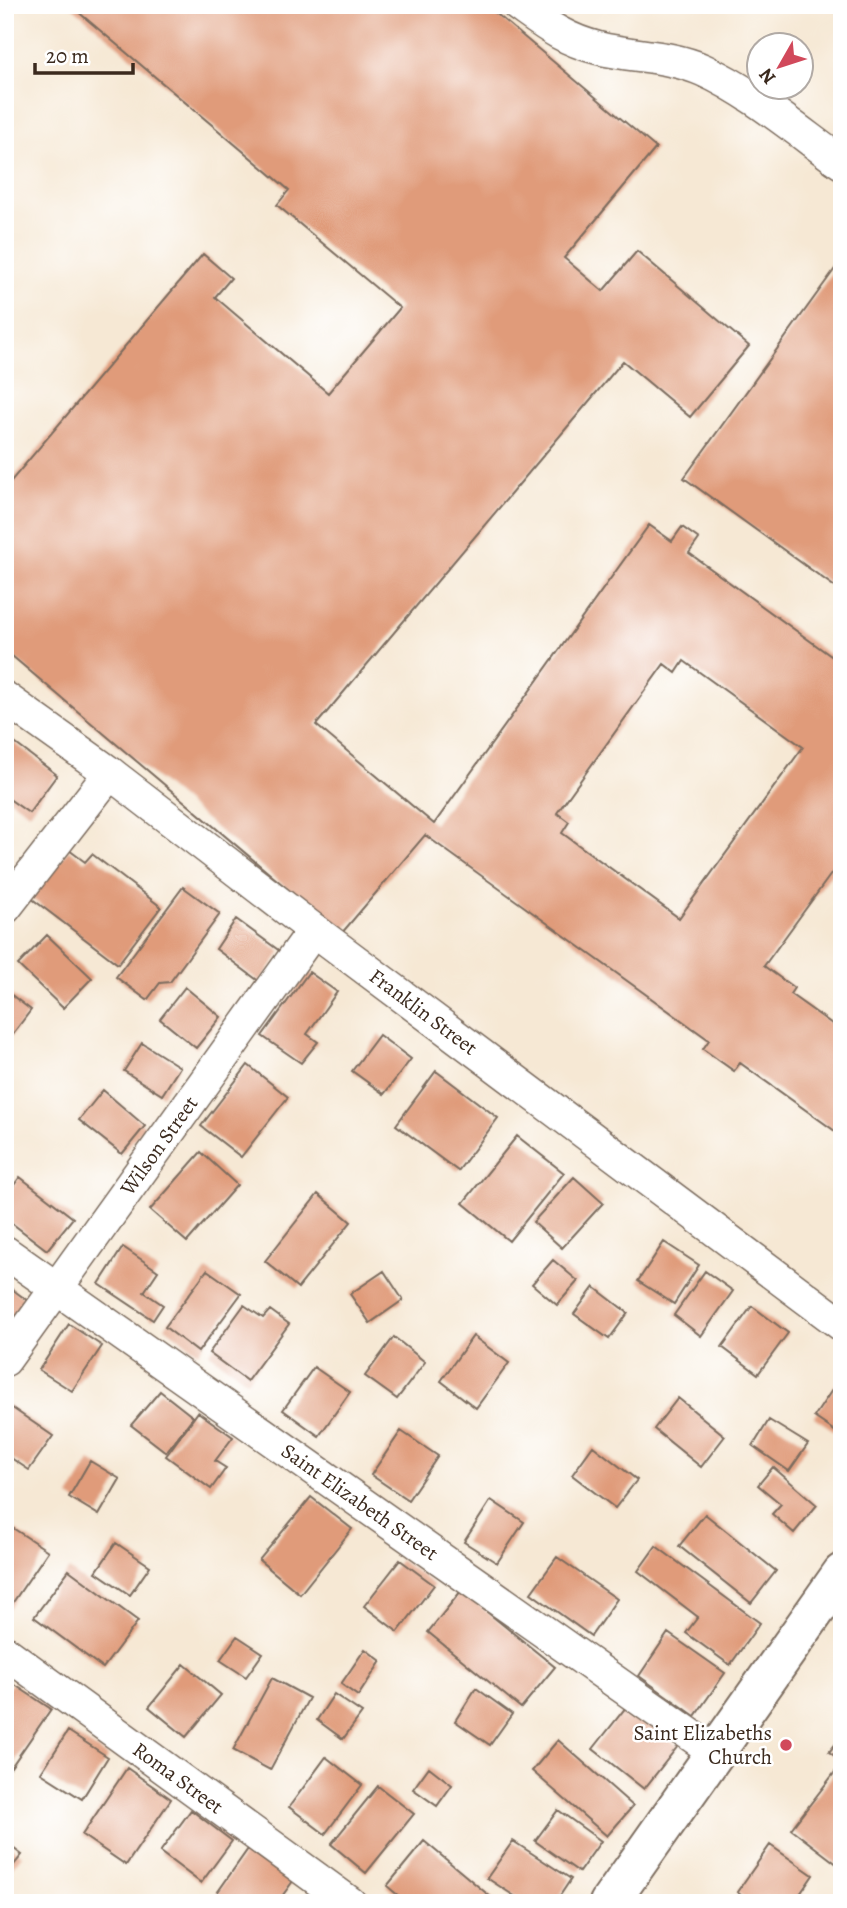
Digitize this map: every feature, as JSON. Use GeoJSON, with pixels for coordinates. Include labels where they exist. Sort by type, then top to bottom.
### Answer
{"type":"FeatureCollection","features":[{"type":"Feature","properties":{"kind":"main road"},"geometry":{"type":"LineString","coordinates":[[609,1903],[842,1573]]}},
{"type":"Feature","properties":{"kind":"street"},"geometry":{"type":"LineString","coordinates":[[518,5],[561,36],[600,48],[659,57],[702,69],[737,88],[842,163]]}},
{"type":"Feature","properties":{"kind":"street","name":"Franklin Street"},"geometry":{"type":"LineString","coordinates":[[5,698],[110,773],[314,930],[842,1325]]}},
{"type":"Feature","properties":{"kind":"street"},"geometry":{"type":"LineString","coordinates":[[5,908],[110,773]]}},
{"type":"Feature","properties":{"kind":"street","name":"Wilson Street"},"geometry":{"type":"LineString","coordinates":[[5,1360],[314,930]]}},
{"type":"Feature","properties":{"kind":"street","name":"Saint Elizabeth Street"},"geometry":{"type":"LineString","coordinates":[[5,1252],[715,1752]]}},
{"type":"Feature","properties":{"kind":"street","name":"Roma Street"},"geometry":{"type":"LineString","coordinates":[[5,1652],[350,1903]]}},
{"type":"Feature","properties":{"kind":"building"},"geometry":{"type":"Polygon","coordinates":[[[70,5],[486,5],[656,148],[564,258],[603,291],[637,251],[749,346],[690,417],[623,361],[316,725],[434,824],[649,525],[672,541],[682,527],[699,539],[689,553],[842,664],[842,859],[764,966],[794,988],[790,994],[842,1031],[842,1136],[740,1063],[734,1071],[703,1049],[709,1040],[425,835],[341,934],[5,650],[5,488],[203,254],[231,278],[215,297],[328,393],[400,308],[277,205],[289,190],[70,5]],[[684,661],[676,673],[664,664],[557,813],[569,822],[562,833],[679,918],[803,747],[684,661]]]}},
{"type":"Feature","properties":{"kind":"building"},"geometry":{"type":"Polygon","coordinates":[[[842,259],[842,592],[684,478],[842,259]]]}},
{"type":"Feature","properties":{"kind":"building"},"geometry":{"type":"Polygon","coordinates":[[[12,741],[57,775],[29,813],[5,796],[5,751],[12,741]]]}},
{"type":"Feature","properties":{"kind":"building"},"geometry":{"type":"Polygon","coordinates":[[[69,850],[85,862],[92,854],[161,907],[118,964],[31,898],[69,850]]]}},
{"type":"Feature","properties":{"kind":"building"},"geometry":{"type":"Polygon","coordinates":[[[183,887],[220,914],[170,982],[160,983],[147,1000],[116,977],[183,887]]]}},
{"type":"Feature","properties":{"kind":"building"},"geometry":{"type":"Polygon","coordinates":[[[236,919],[281,952],[260,982],[216,949],[236,919]]]}},
{"type":"Feature","properties":{"kind":"building"},"geometry":{"type":"Polygon","coordinates":[[[47,935],[92,978],[63,1008],[18,965],[47,935]]]}},
{"type":"Feature","properties":{"kind":"building"},"geometry":{"type":"Polygon","coordinates":[[[309,972],[337,992],[307,1034],[318,1042],[301,1063],[262,1036],[309,972]]]}},
{"type":"Feature","properties":{"kind":"building"},"geometry":{"type":"Polygon","coordinates":[[[185,987],[221,1017],[196,1048],[160,1019],[185,987]]]}},
{"type":"Feature","properties":{"kind":"building"},"geometry":{"type":"Polygon","coordinates":[[[5,990],[31,1010],[5,1044],[5,990]]]}},
{"type":"Feature","properties":{"kind":"building"},"geometry":{"type":"Polygon","coordinates":[[[379,1035],[411,1059],[384,1094],[352,1071],[379,1035]]]}},
{"type":"Feature","properties":{"kind":"building"},"geometry":{"type":"Polygon","coordinates":[[[142,1043],[180,1067],[162,1095],[124,1071],[142,1043]]]}},
{"type":"Feature","properties":{"kind":"building"},"geometry":{"type":"Polygon","coordinates":[[[248,1065],[288,1097],[241,1157],[201,1126],[248,1065]]]}},
{"type":"Feature","properties":{"kind":"building"},"geometry":{"type":"Polygon","coordinates":[[[436,1071],[498,1118],[458,1171],[396,1125],[436,1071]]]}},
{"type":"Feature","properties":{"kind":"building"},"geometry":{"type":"Polygon","coordinates":[[[103,1090],[145,1126],[122,1154],[79,1120],[103,1090]]]}},
{"type":"Feature","properties":{"kind":"building"},"geometry":{"type":"Polygon","coordinates":[[[517,1136],[564,1173],[509,1241],[463,1203],[517,1136]]]}},
{"type":"Feature","properties":{"kind":"building"},"geometry":{"type":"Polygon","coordinates":[[[201,1152],[237,1185],[187,1242],[150,1210],[201,1152]]]}},
{"type":"Feature","properties":{"kind":"building"},"geometry":{"type":"Polygon","coordinates":[[[20,1177],[73,1218],[47,1250],[5,1218],[5,1197],[20,1177]]]}},
{"type":"Feature","properties":{"kind":"building"},"geometry":{"type":"Polygon","coordinates":[[[574,1177],[603,1203],[562,1248],[533,1222],[574,1177]]]}},
{"type":"Feature","properties":{"kind":"building"},"geometry":{"type":"Polygon","coordinates":[[[318,1194],[351,1222],[298,1288],[265,1261],[318,1194]]]}},
{"type":"Feature","properties":{"kind":"building"},"geometry":{"type":"Polygon","coordinates":[[[664,1242],[699,1265],[674,1304],[638,1281],[664,1242]]]}},
{"type":"Feature","properties":{"kind":"building"},"geometry":{"type":"Polygon","coordinates":[[[123,1247],[158,1271],[144,1292],[163,1305],[153,1320],[99,1284],[123,1247]]]}},
{"type":"Feature","properties":{"kind":"building"},"geometry":{"type":"Polygon","coordinates":[[[553,1260],[578,1281],[557,1305],[532,1284],[553,1260]]]}},
{"type":"Feature","properties":{"kind":"building"},"geometry":{"type":"Polygon","coordinates":[[[207,1270],[241,1294],[198,1352],[165,1327],[207,1270]]]}},
{"type":"Feature","properties":{"kind":"building"},"geometry":{"type":"Polygon","coordinates":[[[384,1271],[403,1300],[370,1323],[350,1294],[384,1271]]]}},
{"type":"Feature","properties":{"kind":"building"},"geometry":{"type":"Polygon","coordinates":[[[705,1271],[733,1291],[701,1336],[674,1315],[705,1271]]]}},
{"type":"Feature","properties":{"kind":"building"},"geometry":{"type":"Polygon","coordinates":[[[5,1284],[28,1301],[5,1331],[5,1284]]]}},
{"type":"Feature","properties":{"kind":"building"},"geometry":{"type":"Polygon","coordinates":[[[594,1287],[628,1313],[609,1339],[574,1314],[594,1287]]]}},
{"type":"Feature","properties":{"kind":"building"},"geometry":{"type":"Polygon","coordinates":[[[244,1305],[263,1318],[270,1310],[289,1324],[247,1381],[209,1353],[244,1305]]]}},
{"type":"Feature","properties":{"kind":"building"},"geometry":{"type":"Polygon","coordinates":[[[752,1306],[788,1333],[758,1374],[722,1347],[752,1306]]]}},
{"type":"Feature","properties":{"kind":"building"},"geometry":{"type":"Polygon","coordinates":[[[69,1324],[102,1346],[72,1391],[39,1370],[69,1324]]]}},
{"type":"Feature","properties":{"kind":"building"},"geometry":{"type":"Polygon","coordinates":[[[473,1336],[509,1363],[476,1408],[441,1381],[473,1336]]]}},
{"type":"Feature","properties":{"kind":"building"},"geometry":{"type":"Polygon","coordinates":[[[394,1337],[425,1362],[397,1399],[365,1376],[394,1337]]]}},
{"type":"Feature","properties":{"kind":"building"},"geometry":{"type":"Polygon","coordinates":[[[314,1367],[350,1392],[319,1436],[283,1410],[314,1367]]]}},
{"type":"Feature","properties":{"kind":"building"},"geometry":{"type":"Polygon","coordinates":[[[842,1375],[842,1436],[814,1417],[842,1375]]]}},
{"type":"Feature","properties":{"kind":"building"},"geometry":{"type":"Polygon","coordinates":[[[160,1391],[193,1417],[166,1452],[131,1425],[160,1391]]]}},
{"type":"Feature","properties":{"kind":"building"},"geometry":{"type":"Polygon","coordinates":[[[678,1398],[725,1436],[701,1467],[654,1429],[678,1398]]]}},
{"type":"Feature","properties":{"kind":"building"},"geometry":{"type":"Polygon","coordinates":[[[5,1403],[53,1436],[29,1470],[5,1454],[5,1403]]]}},
{"type":"Feature","properties":{"kind":"building"},"geometry":{"type":"Polygon","coordinates":[[[198,1412],[233,1437],[215,1461],[226,1468],[211,1489],[166,1456],[198,1412]]]}},
{"type":"Feature","properties":{"kind":"building"},"geometry":{"type":"Polygon","coordinates":[[[769,1420],[808,1444],[789,1471],[753,1446],[769,1420]]]}},
{"type":"Feature","properties":{"kind":"building"},"geometry":{"type":"Polygon","coordinates":[[[401,1431],[438,1456],[408,1500],[371,1475],[401,1431]]]}},
{"type":"Feature","properties":{"kind":"building"},"geometry":{"type":"Polygon","coordinates":[[[593,1446],[637,1480],[615,1508],[572,1475],[593,1446]]]}},
{"type":"Feature","properties":{"kind":"building"},"geometry":{"type":"Polygon","coordinates":[[[90,1461],[120,1479],[99,1515],[69,1497],[90,1461]]]}},
{"type":"Feature","properties":{"kind":"building"},"geometry":{"type":"Polygon","coordinates":[[[773,1467],[817,1505],[794,1533],[772,1514],[781,1504],[758,1485],[773,1467]]]}},
{"type":"Feature","properties":{"kind":"building"},"geometry":{"type":"Polygon","coordinates":[[[311,1497],[352,1529],[300,1594],[259,1560],[311,1497]]]}},
{"type":"Feature","properties":{"kind":"building"},"geometry":{"type":"Polygon","coordinates":[[[491,1500],[524,1522],[497,1563],[464,1542],[491,1500]]]}},
{"type":"Feature","properties":{"kind":"building"},"geometry":{"type":"Polygon","coordinates":[[[705,1514],[776,1571],[751,1603],[679,1546],[705,1514]]]}},
{"type":"Feature","properties":{"kind":"building"},"geometry":{"type":"Polygon","coordinates":[[[5,1523],[48,1551],[5,1614],[5,1523]]]}},
{"type":"Feature","properties":{"kind":"building"},"geometry":{"type":"Polygon","coordinates":[[[116,1543],[150,1566],[130,1595],[96,1572],[116,1543]]]}},
{"type":"Feature","properties":{"kind":"building"},"geometry":{"type":"Polygon","coordinates":[[[656,1546],[760,1623],[730,1665],[686,1633],[698,1617],[638,1571],[656,1546]]]}},
{"type":"Feature","properties":{"kind":"building"},"geometry":{"type":"Polygon","coordinates":[[[557,1557],[617,1599],[591,1636],[531,1593],[557,1557]]]}},
{"type":"Feature","properties":{"kind":"building"},"geometry":{"type":"Polygon","coordinates":[[[400,1560],[434,1585],[398,1632],[364,1606],[400,1560]]]}},
{"type":"Feature","properties":{"kind":"building"},"geometry":{"type":"Polygon","coordinates":[[[69,1570],[138,1621],[103,1668],[34,1617],[69,1570]]]}},
{"type":"Feature","properties":{"kind":"building"},"geometry":{"type":"Polygon","coordinates":[[[461,1591],[555,1667],[521,1708],[428,1632],[461,1591]]]}},
{"type":"Feature","properties":{"kind":"building"},"geometry":{"type":"Polygon","coordinates":[[[668,1633],[725,1673],[695,1716],[639,1676],[668,1633]]]}},
{"type":"Feature","properties":{"kind":"building"},"geometry":{"type":"Polygon","coordinates":[[[237,1636],[263,1653],[246,1677],[220,1660],[237,1636]]]}},
{"type":"Feature","properties":{"kind":"building"},"geometry":{"type":"Polygon","coordinates":[[[365,1649],[381,1661],[358,1696],[341,1684],[365,1649]]]}},
{"type":"Feature","properties":{"kind":"building"},"geometry":{"type":"Polygon","coordinates":[[[184,1664],[221,1695],[186,1737],[149,1707],[184,1664]]]}},
{"type":"Feature","properties":{"kind":"building"},"geometry":{"type":"Polygon","coordinates":[[[272,1678],[309,1698],[270,1770],[233,1750],[272,1678]]]}},
{"type":"Feature","properties":{"kind":"building"},"geometry":{"type":"Polygon","coordinates":[[[12,1683],[51,1709],[11,1767],[5,1763],[5,1693],[12,1683]]]}},
{"type":"Feature","properties":{"kind":"building"},"geometry":{"type":"Polygon","coordinates":[[[476,1688],[512,1714],[490,1745],[455,1721],[476,1688]]]}},
{"type":"Feature","properties":{"kind":"building"},"geometry":{"type":"Polygon","coordinates":[[[334,1694],[362,1713],[343,1739],[317,1720],[334,1694]]]}},
{"type":"Feature","properties":{"kind":"building"},"geometry":{"type":"Polygon","coordinates":[[[627,1706],[678,1746],[644,1789],[593,1749],[627,1706]]]}},
{"type":"Feature","properties":{"kind":"building"},"geometry":{"type":"Polygon","coordinates":[[[68,1731],[108,1757],[82,1799],[41,1773],[68,1731]]]}},
{"type":"Feature","properties":{"kind":"building"},"geometry":{"type":"Polygon","coordinates":[[[842,1736],[842,1761],[829,1752],[842,1736]]]}},
{"type":"Feature","properties":{"kind":"building"},"geometry":{"type":"Polygon","coordinates":[[[558,1740],[633,1806],[607,1836],[532,1771],[558,1740]]]}},
{"type":"Feature","properties":{"kind":"building"},"geometry":{"type":"Polygon","coordinates":[[[326,1757],[362,1785],[325,1834],[289,1807],[326,1757]]]}},
{"type":"Feature","properties":{"kind":"building"},"geometry":{"type":"Polygon","coordinates":[[[842,1763],[842,1868],[791,1829],[842,1763]]]}},
{"type":"Feature","properties":{"kind":"building"},"geometry":{"type":"Polygon","coordinates":[[[429,1767],[452,1785],[437,1806],[413,1789],[429,1767]]]}},
{"type":"Feature","properties":{"kind":"building"},"geometry":{"type":"Polygon","coordinates":[[[127,1768],[171,1799],[126,1865],[82,1835],[127,1768]]]}},
{"type":"Feature","properties":{"kind":"building"},"geometry":{"type":"Polygon","coordinates":[[[378,1786],[414,1814],[366,1873],[331,1844],[378,1786]]]}},
{"type":"Feature","properties":{"kind":"building"},"geometry":{"type":"Polygon","coordinates":[[[191,1810],[232,1841],[201,1883],[160,1852],[191,1810]]]}},
{"type":"Feature","properties":{"kind":"building"},"geometry":{"type":"Polygon","coordinates":[[[558,1810],[601,1841],[579,1872],[535,1841],[558,1810]]]}},
{"type":"Feature","properties":{"kind":"building"},"geometry":{"type":"Polygon","coordinates":[[[424,1841],[498,1903],[407,1903],[387,1886],[424,1841]]]}},
{"type":"Feature","properties":{"kind":"building"},"geometry":{"type":"Polygon","coordinates":[[[513,1841],[571,1879],[555,1903],[525,1903],[487,1878],[513,1841]]]}},
{"type":"Feature","properties":{"kind":"building"},"geometry":{"type":"Polygon","coordinates":[[[5,1842],[22,1855],[5,1876],[5,1842]]]}},
{"type":"Feature","properties":{"kind":"building"},"geometry":{"type":"Polygon","coordinates":[[[770,1845],[813,1875],[800,1894],[812,1903],[751,1903],[737,1892],[770,1845]]]}},
{"type":"Feature","properties":{"kind":"building"},"geometry":{"type":"Polygon","coordinates":[[[248,1849],[293,1881],[277,1903],[210,1903],[248,1849]]]}},
{"type":"Feature","properties":{"kind":"place","name":"Saint Elizabeths Church"},"geometry":{"type":"Point","coordinates":[786,1745]}}]}
